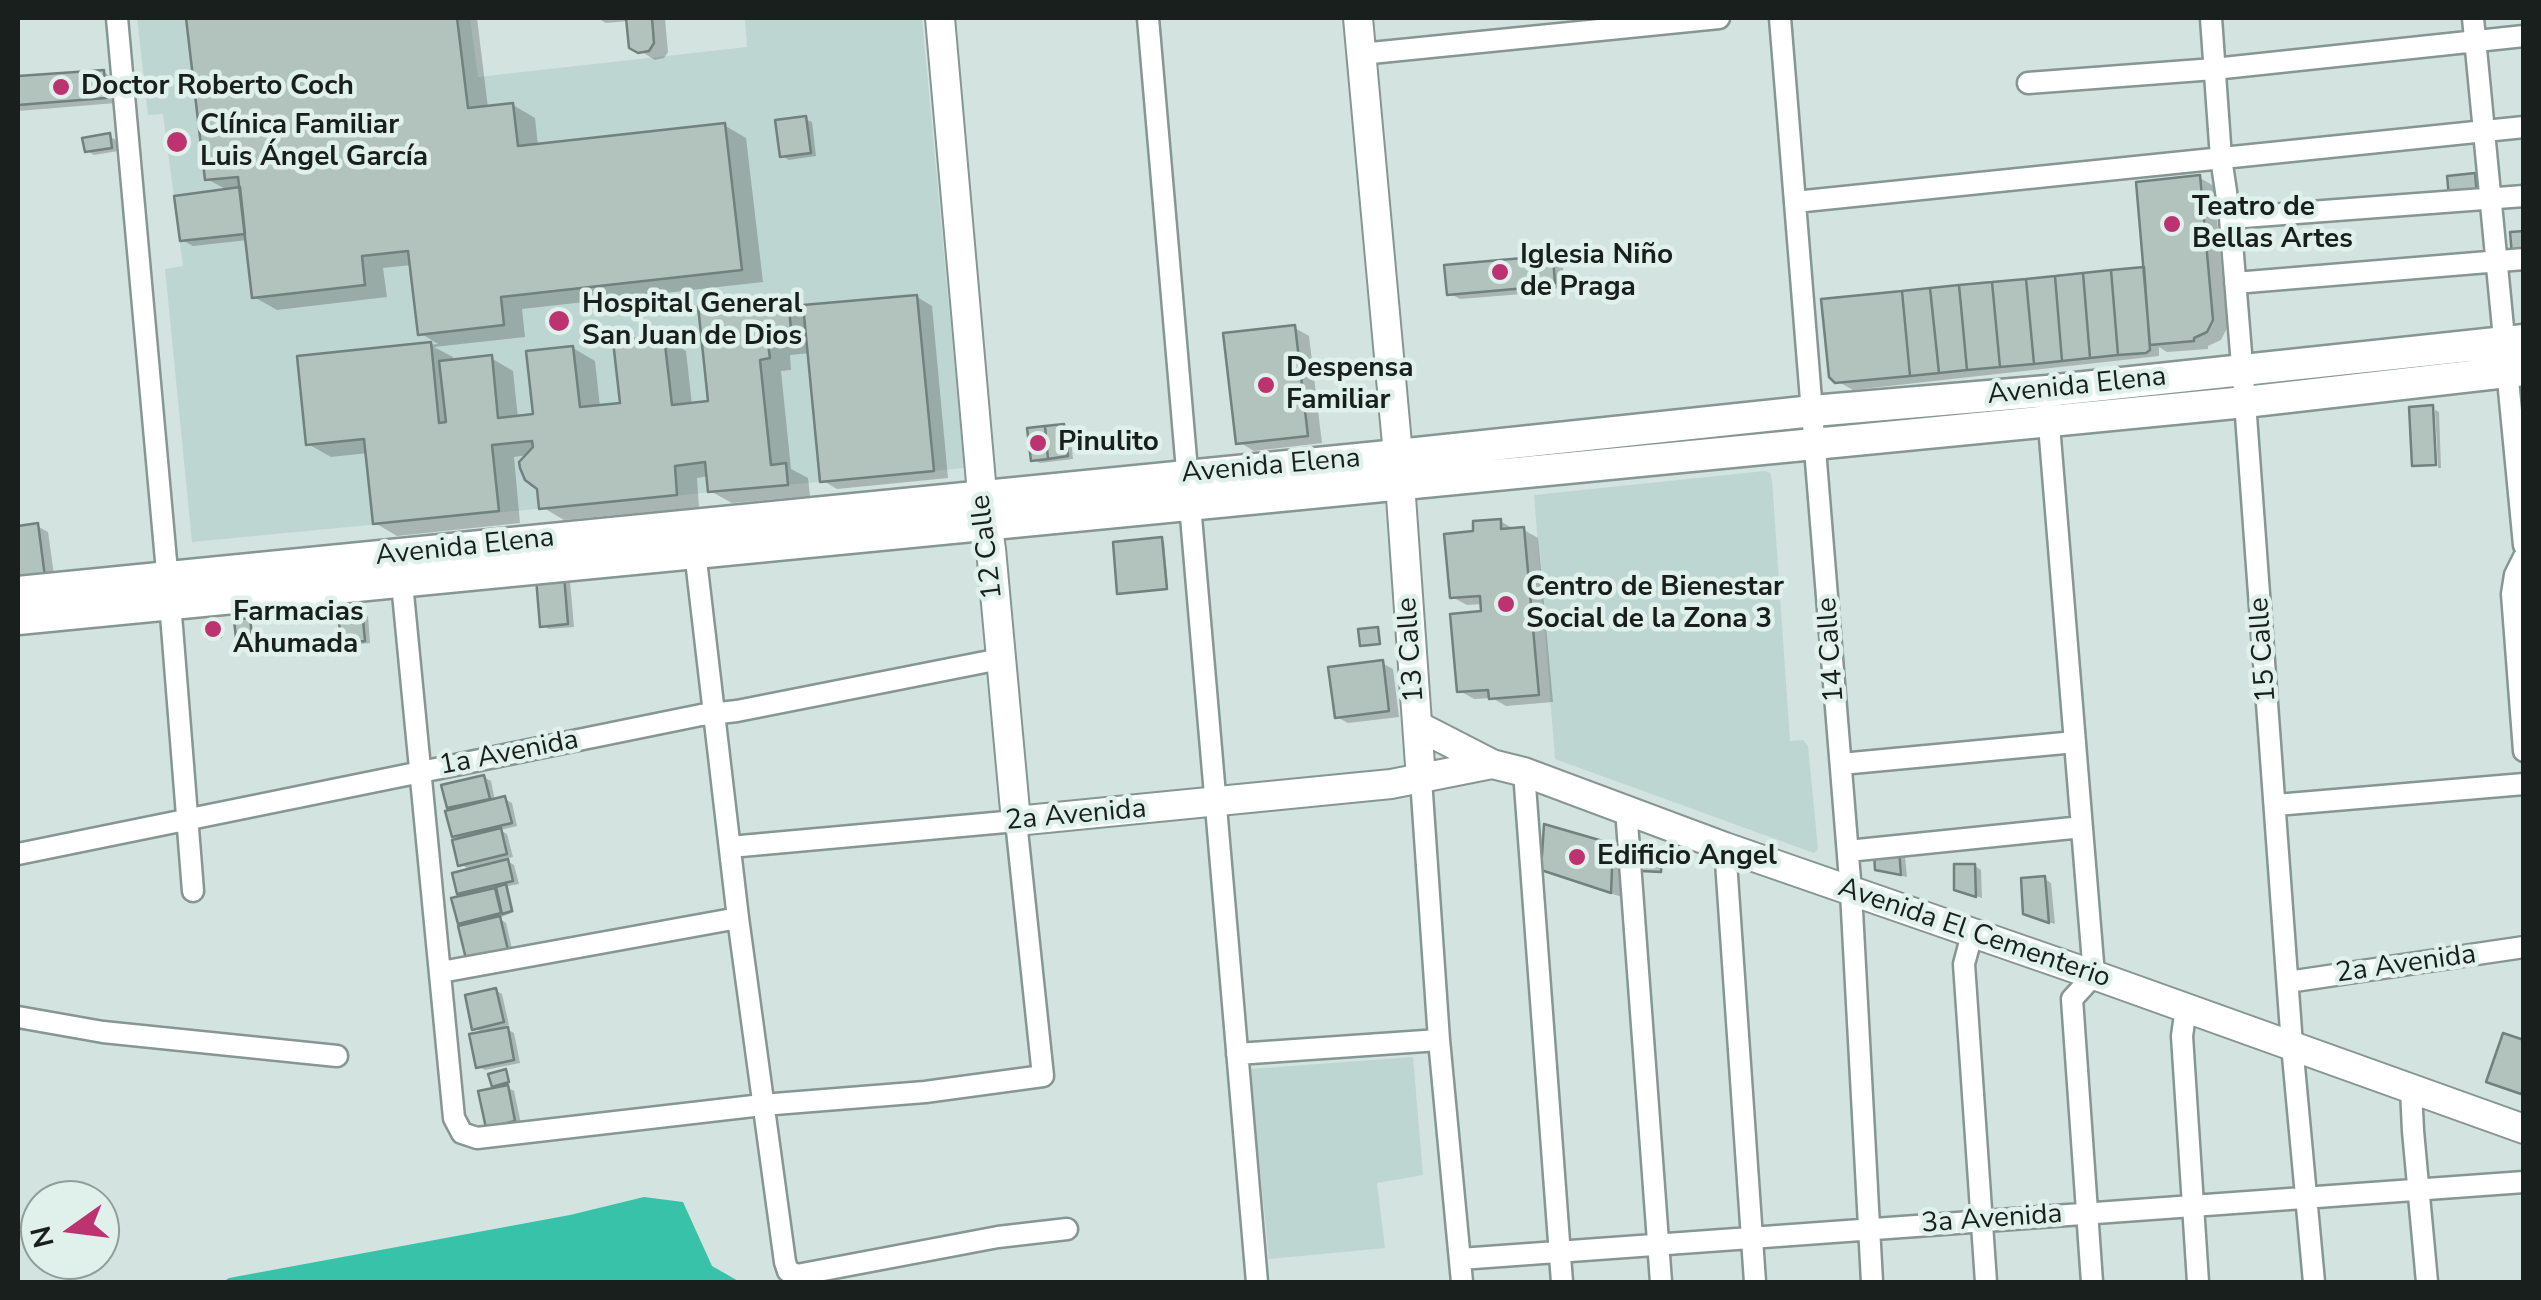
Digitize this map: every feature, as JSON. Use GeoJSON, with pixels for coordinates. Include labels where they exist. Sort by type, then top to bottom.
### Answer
{"type":"FeatureCollection","features":[{"type":"Feature","properties":{"kind":"main road","name":"12 Calle"},"geometry":{"type":"LineString","coordinates":[[940,18],[1016,821]]}},
{"type":"Feature","properties":{"kind":"main road","name":"13 Calle"},"geometry":{"type":"LineString","coordinates":[[1358,18],[1399,470],[1421,779]]}},
{"type":"Feature","properties":{"kind":"main road","name":"Avenida Elena"},"geometry":{"type":"LineString","coordinates":[[18,592],[169,590],[1399,470],[1816,443],[2048,406],[2242,369],[2514,356]]}},
{"type":"Feature","properties":{"kind":"main road","name":"Avenida Elena"},"geometry":{"type":"LineString","coordinates":[[1399,470],[1813,412],[2245,402],[2514,356]]}},
{"type":"Feature","properties":{"kind":"main road","name":"Avenida Elena"},"geometry":{"type":"LineString","coordinates":[[18,618],[169,590]]}},
{"type":"Feature","properties":{"kind":"main road"},"geometry":{"type":"LineString","coordinates":[[1418,726],[1492,764]]}},
{"type":"Feature","properties":{"kind":"main road","name":"Avenida El Cementerio"},"geometry":{"type":"LineString","coordinates":[[1421,779],[1492,764],[1524,772],[1851,892],[2524,1129]]}},
{"type":"Feature","properties":{"kind":"main road","name":"2a Avenida"},"geometry":{"type":"LineString","coordinates":[[1016,821],[1421,779]]}},
{"type":"Feature","properties":{"kind":"street"},"geometry":{"type":"LineString","coordinates":[[117,18],[193,891]]}},
{"type":"Feature","properties":{"kind":"street"},"geometry":{"type":"LineString","coordinates":[[1148,18],[1256,1282]]}},
{"type":"Feature","properties":{"kind":"street"},"geometry":{"type":"LineString","coordinates":[[1361,54],[1719,18]]}},
{"type":"Feature","properties":{"kind":"street","name":"14 Calle"},"geometry":{"type":"LineString","coordinates":[[1780,18],[1848,850],[1872,1282]]}},
{"type":"Feature","properties":{"kind":"street","name":"15 Calle"},"geometry":{"type":"LineString","coordinates":[[2211,18],[2221,158],[2236,283],[2292,1045],[2314,1282]]}},
{"type":"Feature","properties":{"kind":"street"},"geometry":{"type":"LineString","coordinates":[[2472,18],[2496,262],[2514,356],[2524,545]]}},
{"type":"Feature","properties":{"kind":"street"},"geometry":{"type":"LineString","coordinates":[[2028,84],[2524,36]]}},
{"type":"Feature","properties":{"kind":"street"},"geometry":{"type":"LineString","coordinates":[[1796,202],[2524,127]]}},
{"type":"Feature","properties":{"kind":"street"},"geometry":{"type":"LineString","coordinates":[[2230,218],[2524,196]]}},
{"type":"Feature","properties":{"kind":"street"},"geometry":{"type":"LineString","coordinates":[[2236,283],[2524,260]]}},
{"type":"Feature","properties":{"kind":"street"},"geometry":{"type":"LineString","coordinates":[[2048,406],[2094,975],[2072,999],[2092,1282]]}},
{"type":"Feature","properties":{"kind":"street"},"geometry":{"type":"LineString","coordinates":[[694,539],[762,1105],[788,1271],[798,1275],[998,1237],[1067,1229]]}},
{"type":"Feature","properties":{"kind":"street"},"geometry":{"type":"LineString","coordinates":[[401,568],[454,1118],[462,1133],[477,1138],[762,1105]]}},
{"type":"Feature","properties":{"kind":"street"},"geometry":{"type":"LineString","coordinates":[[2521,569],[2512,594],[2524,751]]}},
{"type":"Feature","properties":{"kind":"street","name":"1a Avenida"},"geometry":{"type":"LineString","coordinates":[[18,854],[1000,659]]}},
{"type":"Feature","properties":{"kind":"street"},"geometry":{"type":"LineString","coordinates":[[1841,764],[2075,742]]}},
{"type":"Feature","properties":{"kind":"street"},"geometry":{"type":"LineString","coordinates":[[1524,772],[1562,1282]]}},
{"type":"Feature","properties":{"kind":"street","name":"13 Calle"},"geometry":{"type":"LineString","coordinates":[[1421,779],[1439,1040],[1462,1282]]}},
{"type":"Feature","properties":{"kind":"street"},"geometry":{"type":"LineString","coordinates":[[2276,805],[2524,784]]}},
{"type":"Feature","properties":{"kind":"street"},"geometry":{"type":"LineString","coordinates":[[1626,808],[1661,1282]]}},
{"type":"Feature","properties":{"kind":"street","name":"2a Avenida"},"geometry":{"type":"LineString","coordinates":[[730,847],[1016,821]]}},
{"type":"Feature","properties":{"kind":"street","name":"12 Calle"},"geometry":{"type":"LineString","coordinates":[[762,1105],[925,1092],[1043,1076],[1016,821]]}},
{"type":"Feature","properties":{"kind":"street"},"geometry":{"type":"LineString","coordinates":[[1848,850],[2082,827]]}},
{"type":"Feature","properties":{"kind":"street"},"geometry":{"type":"LineString","coordinates":[[1725,847],[1755,1282]]}},
{"type":"Feature","properties":{"kind":"street"},"geometry":{"type":"LineString","coordinates":[[440,972],[738,918]]}},
{"type":"Feature","properties":{"kind":"street"},"geometry":{"type":"LineString","coordinates":[[1972,934],[1964,964],[1986,1282]]}},
{"type":"Feature","properties":{"kind":"street","name":"2a Avenida"},"geometry":{"type":"LineString","coordinates":[[2288,982],[2524,947]]}},
{"type":"Feature","properties":{"kind":"street"},"geometry":{"type":"LineString","coordinates":[[2186,1008],[2182,1036],[2198,1282]]}},
{"type":"Feature","properties":{"kind":"street"},"geometry":{"type":"LineString","coordinates":[[18,1017],[104,1032],[337,1056]]}},
{"type":"Feature","properties":{"kind":"street"},"geometry":{"type":"LineString","coordinates":[[1237,1054],[1439,1040]]}},
{"type":"Feature","properties":{"kind":"street"},"geometry":{"type":"LineString","coordinates":[[2412,1089],[2427,1282]]}},
{"type":"Feature","properties":{"kind":"street","name":"3a Avenida"},"geometry":{"type":"LineString","coordinates":[[1460,1260],[2524,1182]]}},
{"type":"Feature","properties":{"kind":"shaded area","name":"Hospital General San Juan de Dios"},"geometry":{"type":"Polygon","coordinates":[[[137,18],[470,18],[478,77],[747,47],[745,18],[922,18],[964,468],[192,542],[165,269],[183,266],[163,114],[148,115],[137,18]]]}},
{"type":"Feature","properties":{"kind":"shaded area"},"geometry":{"type":"Polygon","coordinates":[[[1765,471],[1772,480],[1790,741],[1803,740],[1808,746],[1818,849],[1814,853],[1555,759],[1534,495],[1765,471]]]}},
{"type":"Feature","properties":{"kind":"shaded area"},"geometry":{"type":"Polygon","coordinates":[[[1413,1057],[1423,1175],[1377,1183],[1385,1248],[1269,1259],[1250,1069],[1413,1057]]]}},
{"type":"Feature","properties":{"kind":"green space"},"geometry":{"type":"Polygon","coordinates":[[[644,1197],[683,1202],[712,1266],[740,1282],[223,1282],[570,1215],[644,1197]]]}},
{"type":"Feature","properties":{"kind":"building"},"geometry":{"type":"Polygon","coordinates":[[[186,18],[457,18],[468,108],[513,103],[518,146],[725,123],[742,270],[501,297],[504,325],[418,335],[408,251],[362,256],[365,285],[252,298],[238,177],[205,180],[186,18]]]}},
{"type":"Feature","properties":{"kind":"building"},"geometry":{"type":"Polygon","coordinates":[[[626,18],[652,18],[654,43],[649,51],[638,53],[629,48],[626,18]]]}},
{"type":"Feature","properties":{"kind":"building","name":"Doctor Roberto Coch"},"geometry":{"type":"Polygon","coordinates":[[[104,70],[106,98],[18,105],[18,76],[104,70]]]}},
{"type":"Feature","properties":{"kind":"building"},"geometry":{"type":"Polygon","coordinates":[[[806,116],[811,153],[780,157],[775,120],[806,116]]]}},
{"type":"Feature","properties":{"kind":"building"},"geometry":{"type":"Polygon","coordinates":[[[110,133],[112,148],[85,152],[82,138],[110,133]]]}},
{"type":"Feature","properties":{"kind":"building"},"geometry":{"type":"Polygon","coordinates":[[[2475,173],[2477,195],[2449,197],[2447,176],[2475,173]]]}},
{"type":"Feature","properties":{"kind":"building","name":"Teatro de Bellas Artes"},"geometry":{"type":"Polygon","coordinates":[[[2200,175],[2213,320],[2207,332],[2194,341],[2150,345],[2136,182],[2200,175]]]}},
{"type":"Feature","properties":{"kind":"building"},"geometry":{"type":"Polygon","coordinates":[[[240,187],[245,234],[180,241],[174,196],[240,187]]]}},
{"type":"Feature","properties":{"kind":"building"},"geometry":{"type":"Polygon","coordinates":[[[2524,231],[2524,254],[2512,255],[2510,232],[2524,231]]]}},
{"type":"Feature","properties":{"kind":"building","name":"Iglesia Niño de Praga"},"geometry":{"type":"Polygon","coordinates":[[[1553,258],[1555,283],[1447,295],[1444,265],[1553,258]]]}},
{"type":"Feature","properties":{"kind":"building"},"geometry":{"type":"Polygon","coordinates":[[[2144,267],[2150,350],[2118,355],[2111,270],[2144,267]]]}},
{"type":"Feature","properties":{"kind":"building"},"geometry":{"type":"Polygon","coordinates":[[[2111,270],[2118,355],[2090,358],[2083,273],[2111,270]]]}},
{"type":"Feature","properties":{"kind":"building"},"geometry":{"type":"Polygon","coordinates":[[[2083,273],[2090,358],[2062,361],[2055,276],[2083,273]]]}},
{"type":"Feature","properties":{"kind":"building"},"geometry":{"type":"Polygon","coordinates":[[[2055,276],[2062,361],[2034,364],[2026,279],[2055,276]]]}},
{"type":"Feature","properties":{"kind":"building"},"geometry":{"type":"Polygon","coordinates":[[[2026,279],[2034,364],[2000,367],[1992,282],[2026,279]]]}},
{"type":"Feature","properties":{"kind":"building"},"geometry":{"type":"Polygon","coordinates":[[[1992,282],[2000,367],[1967,370],[1959,285],[1992,282]]]}},
{"type":"Feature","properties":{"kind":"building"},"geometry":{"type":"Polygon","coordinates":[[[1959,285],[1967,370],[1939,373],[1930,288],[1959,285]]]}},
{"type":"Feature","properties":{"kind":"building"},"geometry":{"type":"Polygon","coordinates":[[[1930,288],[1939,373],[1910,376],[1902,291],[1930,288]]]}},
{"type":"Feature","properties":{"kind":"building"},"geometry":{"type":"Polygon","coordinates":[[[1902,291],[1910,376],[1835,383],[1829,377],[1821,299],[1902,291]]]}},
{"type":"Feature","properties":{"kind":"building"},"geometry":{"type":"Polygon","coordinates":[[[917,295],[934,471],[820,482],[803,305],[917,295]]]}},
{"type":"Feature","properties":{"kind":"building"},"geometry":{"type":"Polygon","coordinates":[[[788,296],[792,341],[768,344],[770,358],[760,360],[771,465],[786,463],[788,485],[708,492],[705,462],[675,466],[677,495],[539,509],[537,489],[525,480],[519,462],[533,447],[532,441],[492,445],[499,511],[373,524],[364,439],[306,445],[297,356],[431,342],[439,423],[446,422],[439,361],[492,355],[498,418],[533,414],[526,351],[573,346],[580,407],[620,403],[613,341],[664,336],[672,405],[708,401],[698,306],[788,296]]]}},
{"type":"Feature","properties":{"kind":"building","name":"Despensa Familiar"},"geometry":{"type":"Polygon","coordinates":[[[1295,325],[1308,436],[1236,444],[1223,333],[1295,325]]]}},
{"type":"Feature","properties":{"kind":"building"},"geometry":{"type":"Polygon","coordinates":[[[2433,405],[2436,465],[2412,466],[2409,407],[2433,405]]]}},
{"type":"Feature","properties":{"kind":"building"},"geometry":{"type":"Polygon","coordinates":[[[1064,424],[1068,456],[1048,459],[1045,426],[1064,424]]]}},
{"type":"Feature","properties":{"kind":"building","name":"Pinulito"},"geometry":{"type":"Polygon","coordinates":[[[1045,426],[1048,459],[1031,461],[1027,428],[1045,426]]]}},
{"type":"Feature","properties":{"kind":"building","name":"Centro de Bienestar Social de la Zona 3"},"geometry":{"type":"Polygon","coordinates":[[[1501,519],[1501,529],[1524,527],[1539,695],[1489,699],[1488,690],[1457,692],[1450,614],[1481,611],[1480,596],[1450,598],[1444,534],[1473,531],[1473,521],[1501,519]]]}},
{"type":"Feature","properties":{"kind":"building"},"geometry":{"type":"Polygon","coordinates":[[[38,523],[45,577],[18,580],[18,526],[38,523]]]}},
{"type":"Feature","properties":{"kind":"building"},"geometry":{"type":"Polygon","coordinates":[[[1162,537],[1167,589],[1117,594],[1113,542],[1162,537]]]}},
{"type":"Feature","properties":{"kind":"building"},"geometry":{"type":"Polygon","coordinates":[[[564,575],[568,624],[540,627],[536,578],[564,575]]]}},
{"type":"Feature","properties":{"kind":"building"},"geometry":{"type":"Polygon","coordinates":[[[362,609],[365,641],[341,643],[338,611],[362,609]]]}},
{"type":"Feature","properties":{"kind":"building"},"geometry":{"type":"Polygon","coordinates":[[[250,618],[252,636],[236,638],[234,620],[250,618]]]}},
{"type":"Feature","properties":{"kind":"building","name":"Farmacias Ahumada"},"geometry":{"type":"Polygon","coordinates":[[[219,620],[221,637],[207,638],[205,622],[219,620]]]}},
{"type":"Feature","properties":{"kind":"building"},"geometry":{"type":"Polygon","coordinates":[[[1378,627],[1380,644],[1360,646],[1358,629],[1378,627]]]}},
{"type":"Feature","properties":{"kind":"building"},"geometry":{"type":"Polygon","coordinates":[[[1383,660],[1389,711],[1335,718],[1328,667],[1383,660]]]}},
{"type":"Feature","properties":{"kind":"building"},"geometry":{"type":"Polygon","coordinates":[[[484,775],[490,799],[447,808],[441,785],[484,775]]]}},
{"type":"Feature","properties":{"kind":"building"},"geometry":{"type":"Polygon","coordinates":[[[505,796],[512,823],[452,837],[445,811],[505,796]]]}},
{"type":"Feature","properties":{"kind":"building","name":"Edificio Angel"},"geometry":{"type":"Polygon","coordinates":[[[1544,824],[1613,844],[1611,893],[1541,870],[1544,824]]]}},
{"type":"Feature","properties":{"kind":"building"},"geometry":{"type":"Polygon","coordinates":[[[501,828],[507,854],[458,866],[452,840],[501,828]]]}},
{"type":"Feature","properties":{"kind":"building"},"geometry":{"type":"Polygon","coordinates":[[[1899,850],[1901,875],[1875,870],[1874,852],[1899,850]]]}},
{"type":"Feature","properties":{"kind":"building"},"geometry":{"type":"Polygon","coordinates":[[[1643,855],[1662,857],[1661,872],[1641,871],[1643,855]]]}},
{"type":"Feature","properties":{"kind":"building"},"geometry":{"type":"Polygon","coordinates":[[[508,859],[513,881],[457,894],[452,873],[508,859]]]}},
{"type":"Feature","properties":{"kind":"building"},"geometry":{"type":"Polygon","coordinates":[[[1954,864],[1975,864],[1976,897],[1954,890],[1954,864]]]}},
{"type":"Feature","properties":{"kind":"building"},"geometry":{"type":"Polygon","coordinates":[[[2045,876],[2049,923],[2023,914],[2021,878],[2045,876]]]}},
{"type":"Feature","properties":{"kind":"building"},"geometry":{"type":"Polygon","coordinates":[[[506,884],[512,911],[502,914],[496,887],[506,884]]]}},
{"type":"Feature","properties":{"kind":"building"},"geometry":{"type":"Polygon","coordinates":[[[495,888],[501,913],[458,924],[451,898],[495,888]]]}},
{"type":"Feature","properties":{"kind":"building"},"geometry":{"type":"Polygon","coordinates":[[[500,916],[508,950],[466,959],[458,926],[500,916]]]}},
{"type":"Feature","properties":{"kind":"building"},"geometry":{"type":"Polygon","coordinates":[[[496,988],[504,1022],[472,1030],[465,995],[496,988]]]}},
{"type":"Feature","properties":{"kind":"building"},"geometry":{"type":"Polygon","coordinates":[[[508,1027],[514,1060],[476,1068],[469,1034],[508,1027]]]}},
{"type":"Feature","properties":{"kind":"building"},"geometry":{"type":"Polygon","coordinates":[[[2503,1033],[2524,1040],[2521,1094],[2486,1082],[2503,1033]]]}},
{"type":"Feature","properties":{"kind":"building"},"geometry":{"type":"Polygon","coordinates":[[[506,1069],[509,1082],[492,1087],[488,1074],[506,1069]]]}},
{"type":"Feature","properties":{"kind":"building"},"geometry":{"type":"Polygon","coordinates":[[[508,1085],[515,1121],[486,1128],[478,1091],[508,1085]]]}},
{"type":"Feature","properties":{"kind":"place","name":"Doctor Roberto Coch"},"geometry":{"type":"Point","coordinates":[61,87]}},
{"type":"Feature","properties":{"kind":"place","name":"Clínica Familiar Luis Ángel García"},"geometry":{"type":"Point","coordinates":[177,142]}},
{"type":"Feature","properties":{"kind":"place","name":"Teatro de Bellas Artes"},"geometry":{"type":"Point","coordinates":[2172,224]}},
{"type":"Feature","properties":{"kind":"place","name":"Iglesia Niño de Praga"},"geometry":{"type":"Point","coordinates":[1500,272]}},
{"type":"Feature","properties":{"kind":"place","name":"Hospital General San Juan de Dios"},"geometry":{"type":"Point","coordinates":[559,321]}},
{"type":"Feature","properties":{"kind":"place","name":"Despensa Familiar"},"geometry":{"type":"Point","coordinates":[1266,385]}},
{"type":"Feature","properties":{"kind":"place","name":"Pinulito"},"geometry":{"type":"Point","coordinates":[1038,443]}},
{"type":"Feature","properties":{"kind":"place","name":"Centro de Bienestar Social de la Zona 3"},"geometry":{"type":"Point","coordinates":[1506,604]}},
{"type":"Feature","properties":{"kind":"place","name":"Farmacias Ahumada"},"geometry":{"type":"Point","coordinates":[213,629]}},
{"type":"Feature","properties":{"kind":"place","name":"Edificio Angel"},"geometry":{"type":"Point","coordinates":[1577,857]}}]}
